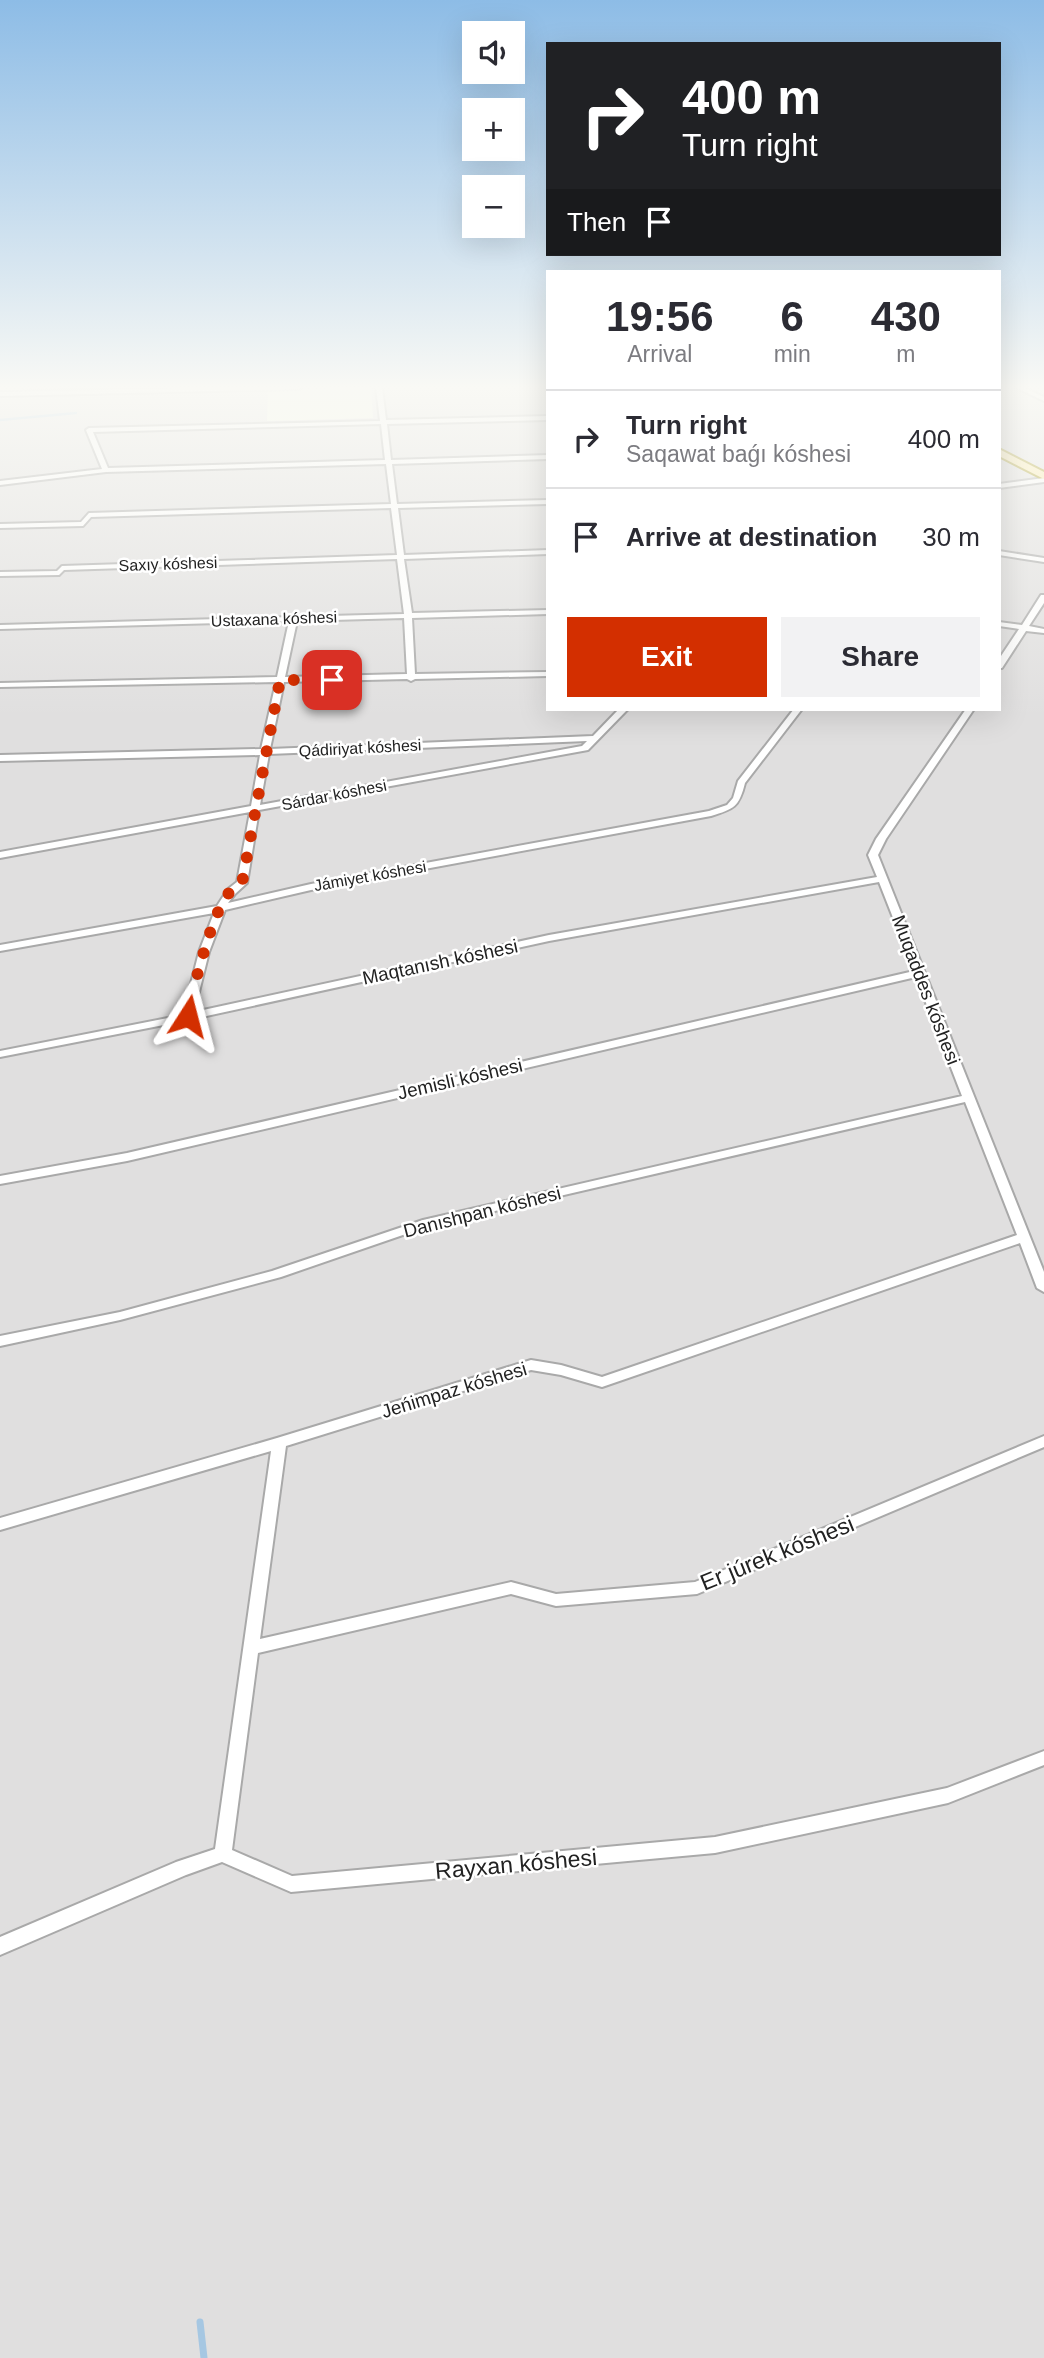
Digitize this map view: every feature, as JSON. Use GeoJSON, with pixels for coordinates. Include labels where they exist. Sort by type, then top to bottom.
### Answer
{"type":"FeatureCollection","features":[{"type":"Feature","properties":{"kind":"street"},"geometry":{"type":"LineString","coordinates":[[394,497],[408,615],[411,679]]}},
{"type":"Feature","properties":{"kind":"street"},"geometry":{"type":"LineString","coordinates":[[0,526],[83,524],[89,516],[546,502]]}},
{"type":"Feature","properties":{"kind":"street","name":"Saxıy kóshesi"},"geometry":{"type":"LineString","coordinates":[[0,575],[59,573],[62,568],[546,552]]}},
{"type":"Feature","properties":{"kind":"street"},"geometry":{"type":"LineString","coordinates":[[1001,553],[1044,559]]}},
{"type":"Feature","properties":{"kind":"street"},"geometry":{"type":"LineString","coordinates":[[1001,663],[1044,597]]}},
{"type":"Feature","properties":{"kind":"street","name":"Ustaxana kóshesi"},"geometry":{"type":"LineString","coordinates":[[0,626],[546,612]]}},
{"type":"Feature","properties":{"kind":"street"},"geometry":{"type":"LineString","coordinates":[[188,1016],[193,982],[222,907],[228,894],[242,883],[265,752],[294,618]]}},
{"type":"Feature","properties":{"kind":"street"},"geometry":{"type":"LineString","coordinates":[[1001,624],[1044,631]]}},
{"type":"Feature","properties":{"kind":"street"},"geometry":{"type":"LineString","coordinates":[[0,685],[411,679],[546,674]]}},
{"type":"Feature","properties":{"kind":"street"},"geometry":{"type":"LineString","coordinates":[[585,748],[622,711]]}},
{"type":"Feature","properties":{"kind":"street"},"geometry":{"type":"LineString","coordinates":[[737,798],[741,783],[797,711]]}},
{"type":"Feature","properties":{"kind":"street","name":"Muqaddes kóshesi"},"geometry":{"type":"LineString","coordinates":[[969,711],[881,839],[873,855],[1044,1288]]}},
{"type":"Feature","properties":{"kind":"street","name":"Qádiriyat kóshesi"},"geometry":{"type":"LineString","coordinates":[[0,758],[265,752],[595,738]]}},
{"type":"Feature","properties":{"kind":"street","name":"Sárdar kóshesi"},"geometry":{"type":"LineString","coordinates":[[0,855],[585,748]]}},
{"type":"Feature","properties":{"kind":"street","name":"Jámiyet kóshesi"},"geometry":{"type":"LineString","coordinates":[[0,948],[710,813],[730,807],[737,798]]}},
{"type":"Feature","properties":{"kind":"street","name":"Maqtanısh kóshesi"},"geometry":{"type":"LineString","coordinates":[[0,1054],[549,938],[882,879]]}},
{"type":"Feature","properties":{"kind":"street","name":"Jemisli kóshesi"},"geometry":{"type":"LineString","coordinates":[[0,1180],[127,1157],[919,973]]}},
{"type":"Feature","properties":{"kind":"street","name":"Danıshpan kóshesi"},"geometry":{"type":"LineString","coordinates":[[0,1341],[120,1317],[276,1274],[423,1224],[968,1098]]}},
{"type":"Feature","properties":{"kind":"street","name":"Jeńimpaz kóshesi"},"geometry":{"type":"LineString","coordinates":[[0,1524],[279,1443],[531,1365],[561,1370],[602,1382],[1023,1237]]}},
{"type":"Feature","properties":{"kind":"street","name":"Er júrek kóshesi"},"geometry":{"type":"LineString","coordinates":[[251,1648],[511,1588],[556,1600],[697,1588],[1044,1441]]}},
{"type":"Feature","properties":{"kind":"street"},"geometry":{"type":"LineString","coordinates":[[0,1946],[182,1868],[223,1854],[279,1443]]}},
{"type":"Feature","properties":{"kind":"street","name":"Rayxan kóshesi"},"geometry":{"type":"LineString","coordinates":[[223,1854],[291,1884],[715,1845],[948,1795],[1044,1758]]}},
{"type":"Feature","properties":{"kind":"shaded area"},"geometry":{"type":"Polygon","coordinates":[[[0,497],[546,497],[546,711],[1001,711],[1001,497],[1044,497],[1044,2358],[0,2358],[0,497]]]}},
{"type":"Feature","properties":{"kind":"waterway"},"geometry":{"type":"LineString","coordinates":[[200,2322],[204,2358]]}},
{"type":"Feature","properties":{"kind":"route"},"geometry":{"type":"LineString","coordinates":[[188,1016],[193,982],[222,907],[228,894],[242,883],[280,680],[332,680]]}}]}
